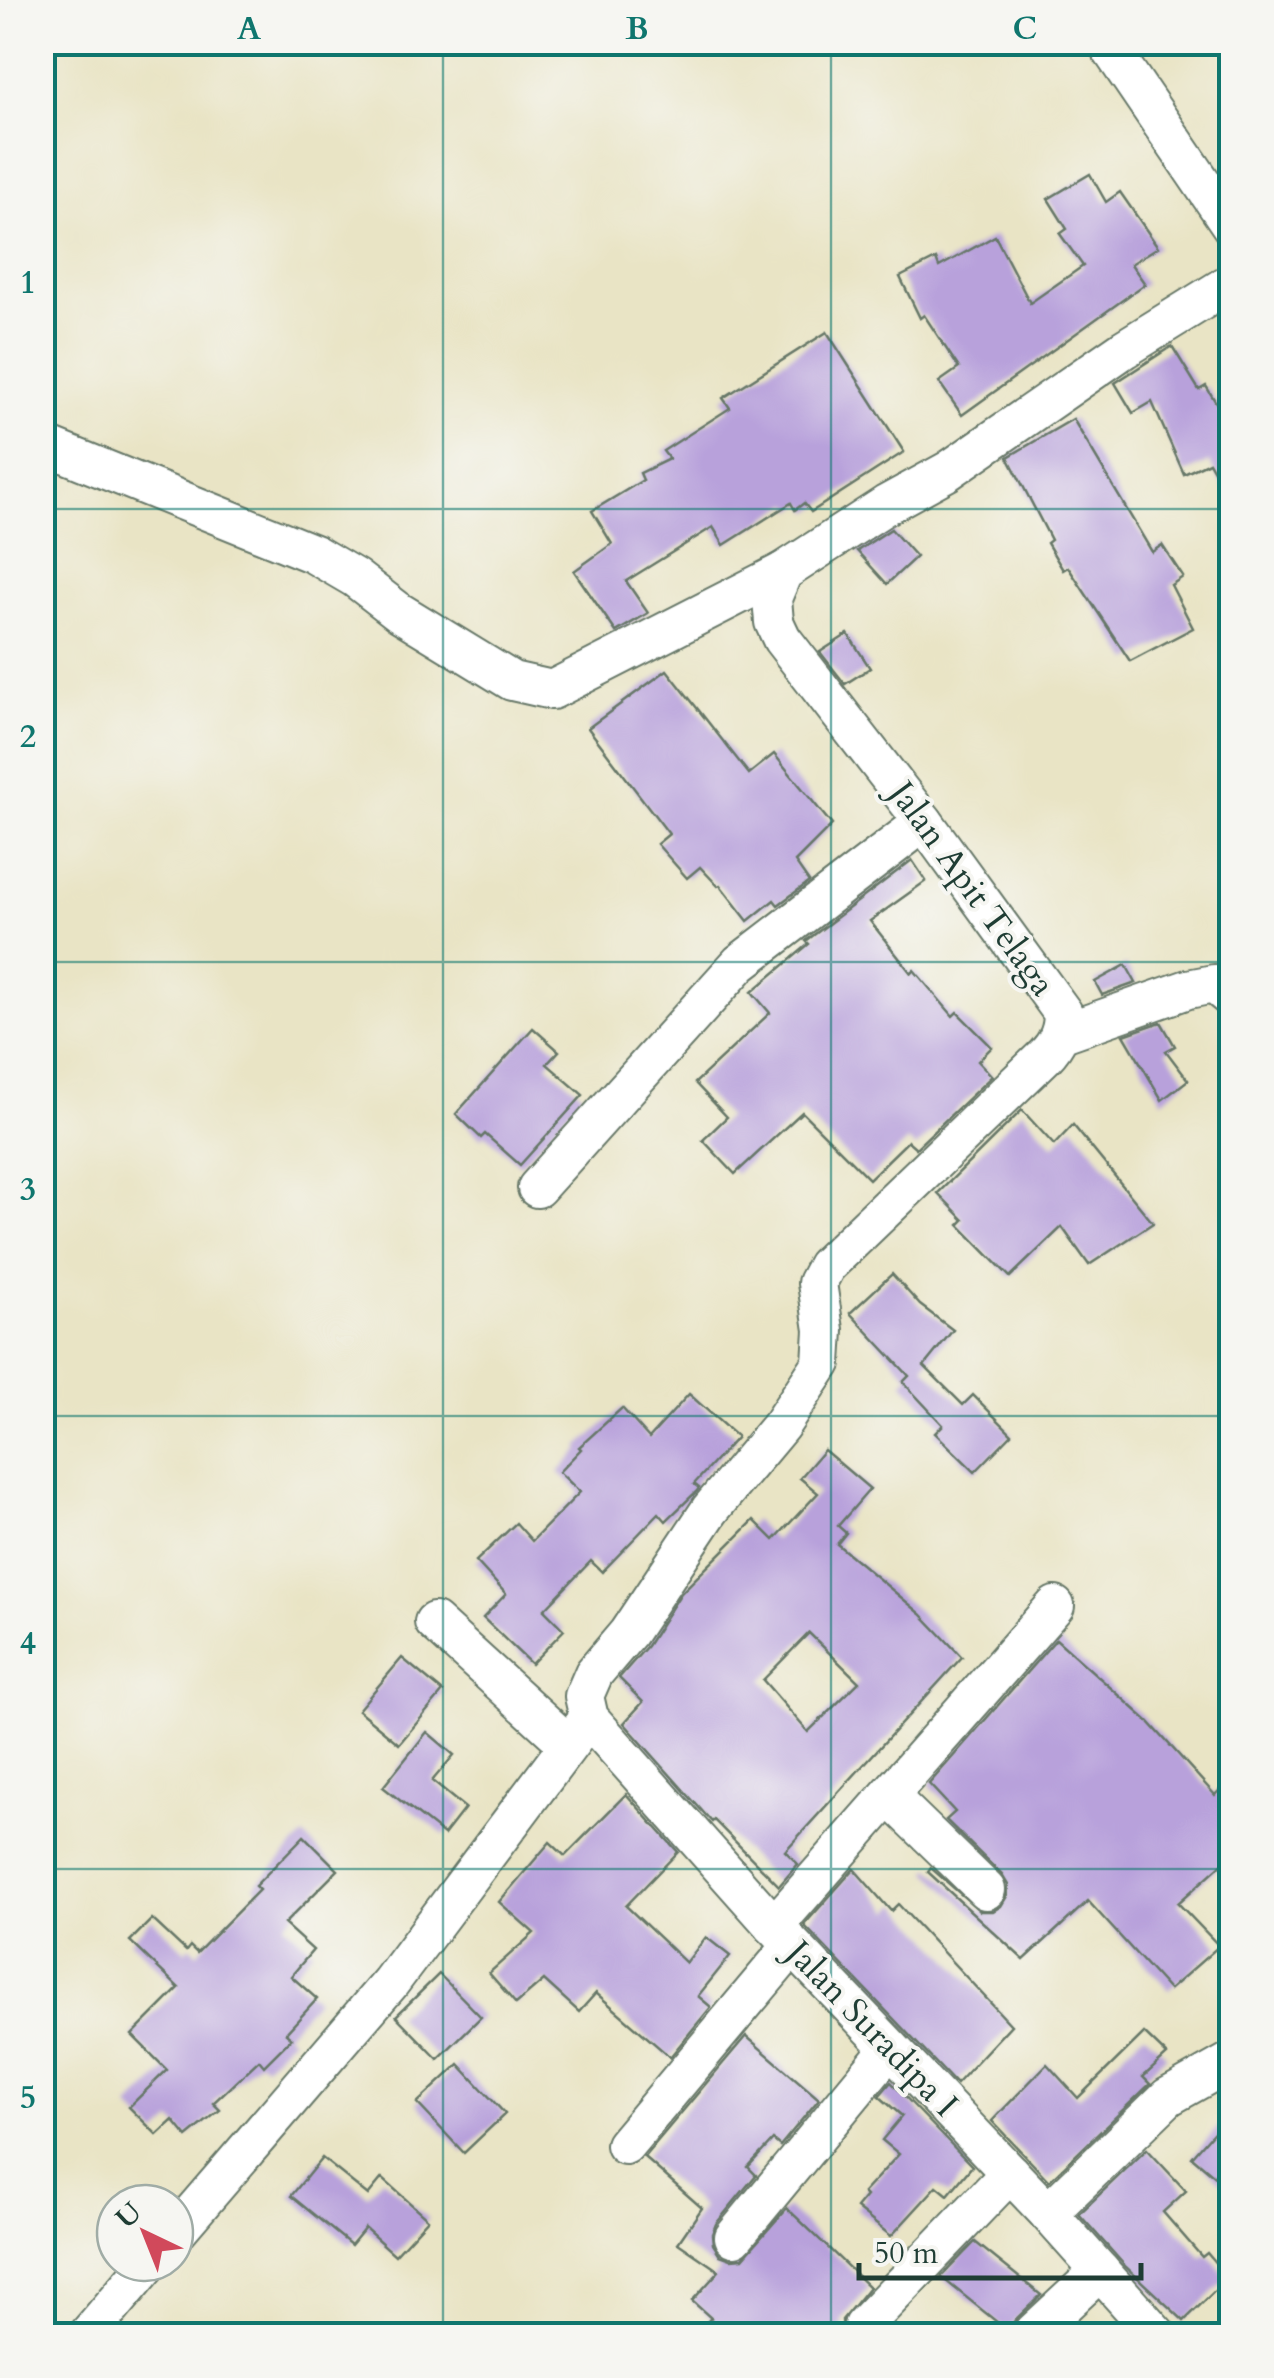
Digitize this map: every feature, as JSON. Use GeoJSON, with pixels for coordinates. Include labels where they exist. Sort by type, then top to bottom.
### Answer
{"type":"FeatureCollection","features":[{"type":"Feature","properties":{"kind":"street"},"geometry":{"type":"LineString","coordinates":[[1106,42],[1232,227]]}},
{"type":"Feature","properties":{"kind":"street"},"geometry":{"type":"LineString","coordinates":[[42,444],[314,554],[512,681],[552,690],[783,572],[886,504],[948,470],[1124,349],[1232,282]]}},
{"type":"Feature","properties":{"kind":"street","name":"Jalan Apit Telaga"},"geometry":{"type":"LineString","coordinates":[[579,1731],[584,1696],[594,1672],[628,1633],[710,1510],[782,1426],[822,1363],[824,1330],[817,1283],[826,1266],[1046,1056],[1060,1034],[1063,1013],[924,822],[782,640],[774,622],[772,598],[783,572]]}},
{"type":"Feature","properties":{"kind":"street"},"geometry":{"type":"LineString","coordinates":[[537,1188],[740,963],[924,822]]}},
{"type":"Feature","properties":{"kind":"street"},"geometry":{"type":"LineString","coordinates":[[1060,1034],[1188,989],[1214,984],[1232,999]]}},
{"type":"Feature","properties":{"kind":"street"},"geometry":{"type":"LineString","coordinates":[[626,2146],[889,1796],[1055,1606]]}},
{"type":"Feature","properties":{"kind":"street","name":"Jalan Suradipa I"},"geometry":{"type":"LineString","coordinates":[[434,1622],[579,1731],[783,1936],[1048,2213],[1158,2336]]}},
{"type":"Feature","properties":{"kind":"street"},"geometry":{"type":"LineString","coordinates":[[195,2210],[390,1983],[579,1731]]}},
{"type":"Feature","properties":{"kind":"street"},"geometry":{"type":"LineString","coordinates":[[889,1796],[986,1890]]}},
{"type":"Feature","properties":{"kind":"street"},"geometry":{"type":"LineString","coordinates":[[734,2238],[890,2048]]}},
{"type":"Feature","properties":{"kind":"street"},"geometry":{"type":"LineString","coordinates":[[1048,2213],[1168,2097],[1232,2062]]}},
{"type":"Feature","properties":{"kind":"street"},"geometry":{"type":"LineString","coordinates":[[863,2326],[1010,2174]]}},
{"type":"Feature","properties":{"kind":"street"},"geometry":{"type":"LineString","coordinates":[[1030,2336],[1100,2270]]}},
{"type":"Feature","properties":{"kind":"street"},"geometry":{"type":"LineString","coordinates":[[87,2336],[132,2283]]}},
{"type":"Feature","properties":{"kind":"building"},"geometry":{"type":"Polygon","coordinates":[[[1090,174],[1106,202],[1120,192],[1158,247],[1131,264],[1145,284],[962,415],[939,382],[959,368],[924,315],[920,318],[900,277],[936,259],[939,267],[995,236],[1030,303],[1083,266],[1060,234],[1067,229],[1048,199],[1090,174]]]}},
{"type":"Feature","properties":{"kind":"building"},"geometry":{"type":"Polygon","coordinates":[[[827,332],[904,452],[811,512],[804,503],[795,510],[791,503],[724,545],[713,527],[626,581],[648,613],[616,632],[574,571],[612,544],[592,511],[643,480],[640,473],[669,459],[663,451],[730,408],[723,398],[827,332]]]}},
{"type":"Feature","properties":{"kind":"building"},"geometry":{"type":"Polygon","coordinates":[[[1172,346],[1199,390],[1206,386],[1232,429],[1232,502],[1209,462],[1184,474],[1152,402],[1133,413],[1115,383],[1172,346]]]}},
{"type":"Feature","properties":{"kind":"building"},"geometry":{"type":"Polygon","coordinates":[[[1073,419],[1152,552],[1162,545],[1183,577],[1171,585],[1193,628],[1130,661],[1068,567],[1063,570],[1008,457],[1073,419]]]}},
{"type":"Feature","properties":{"kind":"building"},"geometry":{"type":"Polygon","coordinates":[[[891,529],[916,557],[887,584],[857,551],[891,529]]]}},
{"type":"Feature","properties":{"kind":"building"},"geometry":{"type":"Polygon","coordinates":[[[848,634],[870,668],[845,684],[820,652],[848,634]]]}},
{"type":"Feature","properties":{"kind":"building"},"geometry":{"type":"Polygon","coordinates":[[[667,670],[749,774],[774,754],[832,825],[795,862],[809,882],[778,905],[774,900],[748,921],[700,867],[687,878],[657,844],[669,834],[588,728],[667,670]]]}},
{"type":"Feature","properties":{"kind":"building"},"geometry":{"type":"Polygon","coordinates":[[[912,860],[926,881],[870,921],[911,973],[914,970],[953,1016],[957,1012],[992,1047],[978,1061],[992,1076],[916,1148],[908,1141],[869,1179],[802,1112],[735,1174],[703,1140],[727,1117],[695,1083],[770,1013],[752,992],[809,944],[806,941],[912,860]]]}},
{"type":"Feature","properties":{"kind":"building"},"geometry":{"type":"Polygon","coordinates":[[[1126,965],[1136,983],[1102,995],[1095,982],[1126,965]]]}},
{"type":"Feature","properties":{"kind":"building"},"geometry":{"type":"Polygon","coordinates":[[[1161,1022],[1175,1046],[1166,1051],[1188,1080],[1162,1100],[1124,1035],[1161,1022]]]}},
{"type":"Feature","properties":{"kind":"building"},"geometry":{"type":"Polygon","coordinates":[[[533,1028],[559,1051],[547,1064],[583,1095],[520,1165],[485,1134],[481,1138],[456,1114],[533,1028]]]}},
{"type":"Feature","properties":{"kind":"building"},"geometry":{"type":"Polygon","coordinates":[[[1022,1110],[1054,1145],[1073,1125],[1153,1223],[1089,1265],[1062,1227],[1010,1277],[959,1225],[964,1220],[938,1193],[1022,1110]]]}},
{"type":"Feature","properties":{"kind":"building"},"geometry":{"type":"Polygon","coordinates":[[[892,1274],[920,1305],[953,1330],[924,1366],[963,1405],[973,1395],[1012,1434],[975,1472],[935,1433],[943,1425],[903,1382],[909,1376],[850,1313],[892,1274]]]}},
{"type":"Feature","properties":{"kind":"building"},"geometry":{"type":"Polygon","coordinates":[[[689,1394],[737,1437],[694,1484],[699,1488],[697,1491],[666,1521],[659,1513],[602,1572],[591,1561],[544,1610],[564,1630],[531,1664],[483,1618],[506,1594],[476,1561],[516,1523],[532,1541],[580,1492],[559,1472],[579,1447],[622,1408],[649,1438],[689,1394]]]}},
{"type":"Feature","properties":{"kind":"building"},"geometry":{"type":"Polygon","coordinates":[[[824,1450],[870,1489],[838,1526],[846,1533],[837,1544],[921,1614],[962,1657],[785,1851],[798,1864],[779,1886],[712,1822],[624,1723],[643,1702],[619,1678],[647,1646],[681,1593],[754,1520],[774,1540],[818,1493],[800,1478],[824,1450]],[[809,1633],[763,1680],[808,1732],[859,1682],[809,1633]]]}},
{"type":"Feature","properties":{"kind":"building"},"geometry":{"type":"Polygon","coordinates":[[[1056,1639],[1148,1721],[1215,1795],[1232,1777],[1232,1855],[1178,1903],[1219,1946],[1169,1990],[1088,1901],[1024,1960],[928,1872],[931,1868],[980,1911],[993,1911],[1007,1896],[1008,1885],[1002,1875],[946,1820],[955,1812],[929,1784],[1056,1639]]]}},
{"type":"Feature","properties":{"kind":"building"},"geometry":{"type":"Polygon","coordinates":[[[402,1658],[443,1692],[399,1744],[358,1710],[402,1658]]]}},
{"type":"Feature","properties":{"kind":"building"},"geometry":{"type":"Polygon","coordinates":[[[427,1732],[454,1755],[432,1781],[465,1808],[444,1835],[383,1787],[427,1732]]]}},
{"type":"Feature","properties":{"kind":"building"},"geometry":{"type":"Polygon","coordinates":[[[626,1794],[678,1852],[626,1906],[686,1963],[706,1937],[730,1956],[698,1996],[711,2007],[670,2057],[596,1993],[579,2012],[544,1980],[516,2004],[489,1973],[534,1933],[499,1902],[550,1842],[565,1856],[626,1794]]]}},
{"type":"Feature","properties":{"kind":"building"},"geometry":{"type":"Polygon","coordinates":[[[304,1836],[338,1870],[284,1924],[313,1950],[291,1976],[317,1999],[286,2033],[292,2038],[264,2066],[259,2060],[213,2103],[220,2110],[187,2137],[173,2120],[157,2135],[129,2107],[167,2070],[132,2035],[179,1988],[130,1941],[152,1919],[186,1951],[190,1946],[197,1953],[259,1890],[255,1886],[304,1836]]]}},
{"type":"Feature","properties":{"kind":"building"},"geometry":{"type":"Polygon","coordinates":[[[854,1869],[891,1911],[898,1904],[1011,2025],[956,2084],[804,1925],[854,1869]]]}},
{"type":"Feature","properties":{"kind":"building"},"geometry":{"type":"Polygon","coordinates":[[[439,1974],[481,2017],[438,2059],[396,2016],[439,1974]]]}},
{"type":"Feature","properties":{"kind":"building"},"geometry":{"type":"Polygon","coordinates":[[[1144,2033],[1167,2055],[1143,2077],[1150,2084],[1049,2181],[992,2121],[1047,2064],[1078,2098],[1144,2033]]]}},
{"type":"Feature","properties":{"kind":"building"},"geometry":{"type":"Polygon","coordinates":[[[746,2036],[819,2099],[780,2146],[773,2140],[748,2167],[756,2175],[716,2224],[713,2244],[720,2255],[743,2258],[787,2208],[869,2287],[842,2320],[843,2336],[693,2336],[711,2318],[692,2301],[719,2271],[678,2243],[702,2208],[644,2157],[746,2036]]]}},
{"type":"Feature","properties":{"kind":"building"},"geometry":{"type":"Polygon","coordinates":[[[459,2064],[505,2114],[464,2153],[417,2103],[459,2064]]]}},
{"type":"Feature","properties":{"kind":"building"},"geometry":{"type":"Polygon","coordinates":[[[891,2082],[972,2166],[948,2195],[937,2186],[891,2236],[856,2208],[866,2196],[863,2193],[899,2154],[882,2140],[902,2116],[879,2096],[891,2082]]]}},
{"type":"Feature","properties":{"kind":"building"},"geometry":{"type":"Polygon","coordinates":[[[1232,2111],[1232,2191],[1192,2157],[1232,2111]]]}},
{"type":"Feature","properties":{"kind":"building"},"geometry":{"type":"Polygon","coordinates":[[[1147,2149],[1186,2191],[1163,2212],[1202,2257],[1207,2253],[1228,2278],[1184,2321],[1126,2267],[1079,2214],[1147,2149]]]}},
{"type":"Feature","properties":{"kind":"building"},"geometry":{"type":"Polygon","coordinates":[[[322,2158],[368,2195],[382,2178],[428,2219],[395,2255],[365,2228],[351,2245],[291,2196],[322,2158]]]}},
{"type":"Feature","properties":{"kind":"building"},"geometry":{"type":"Polygon","coordinates":[[[975,2242],[1041,2295],[1008,2331],[941,2277],[975,2242]]]}}]}
